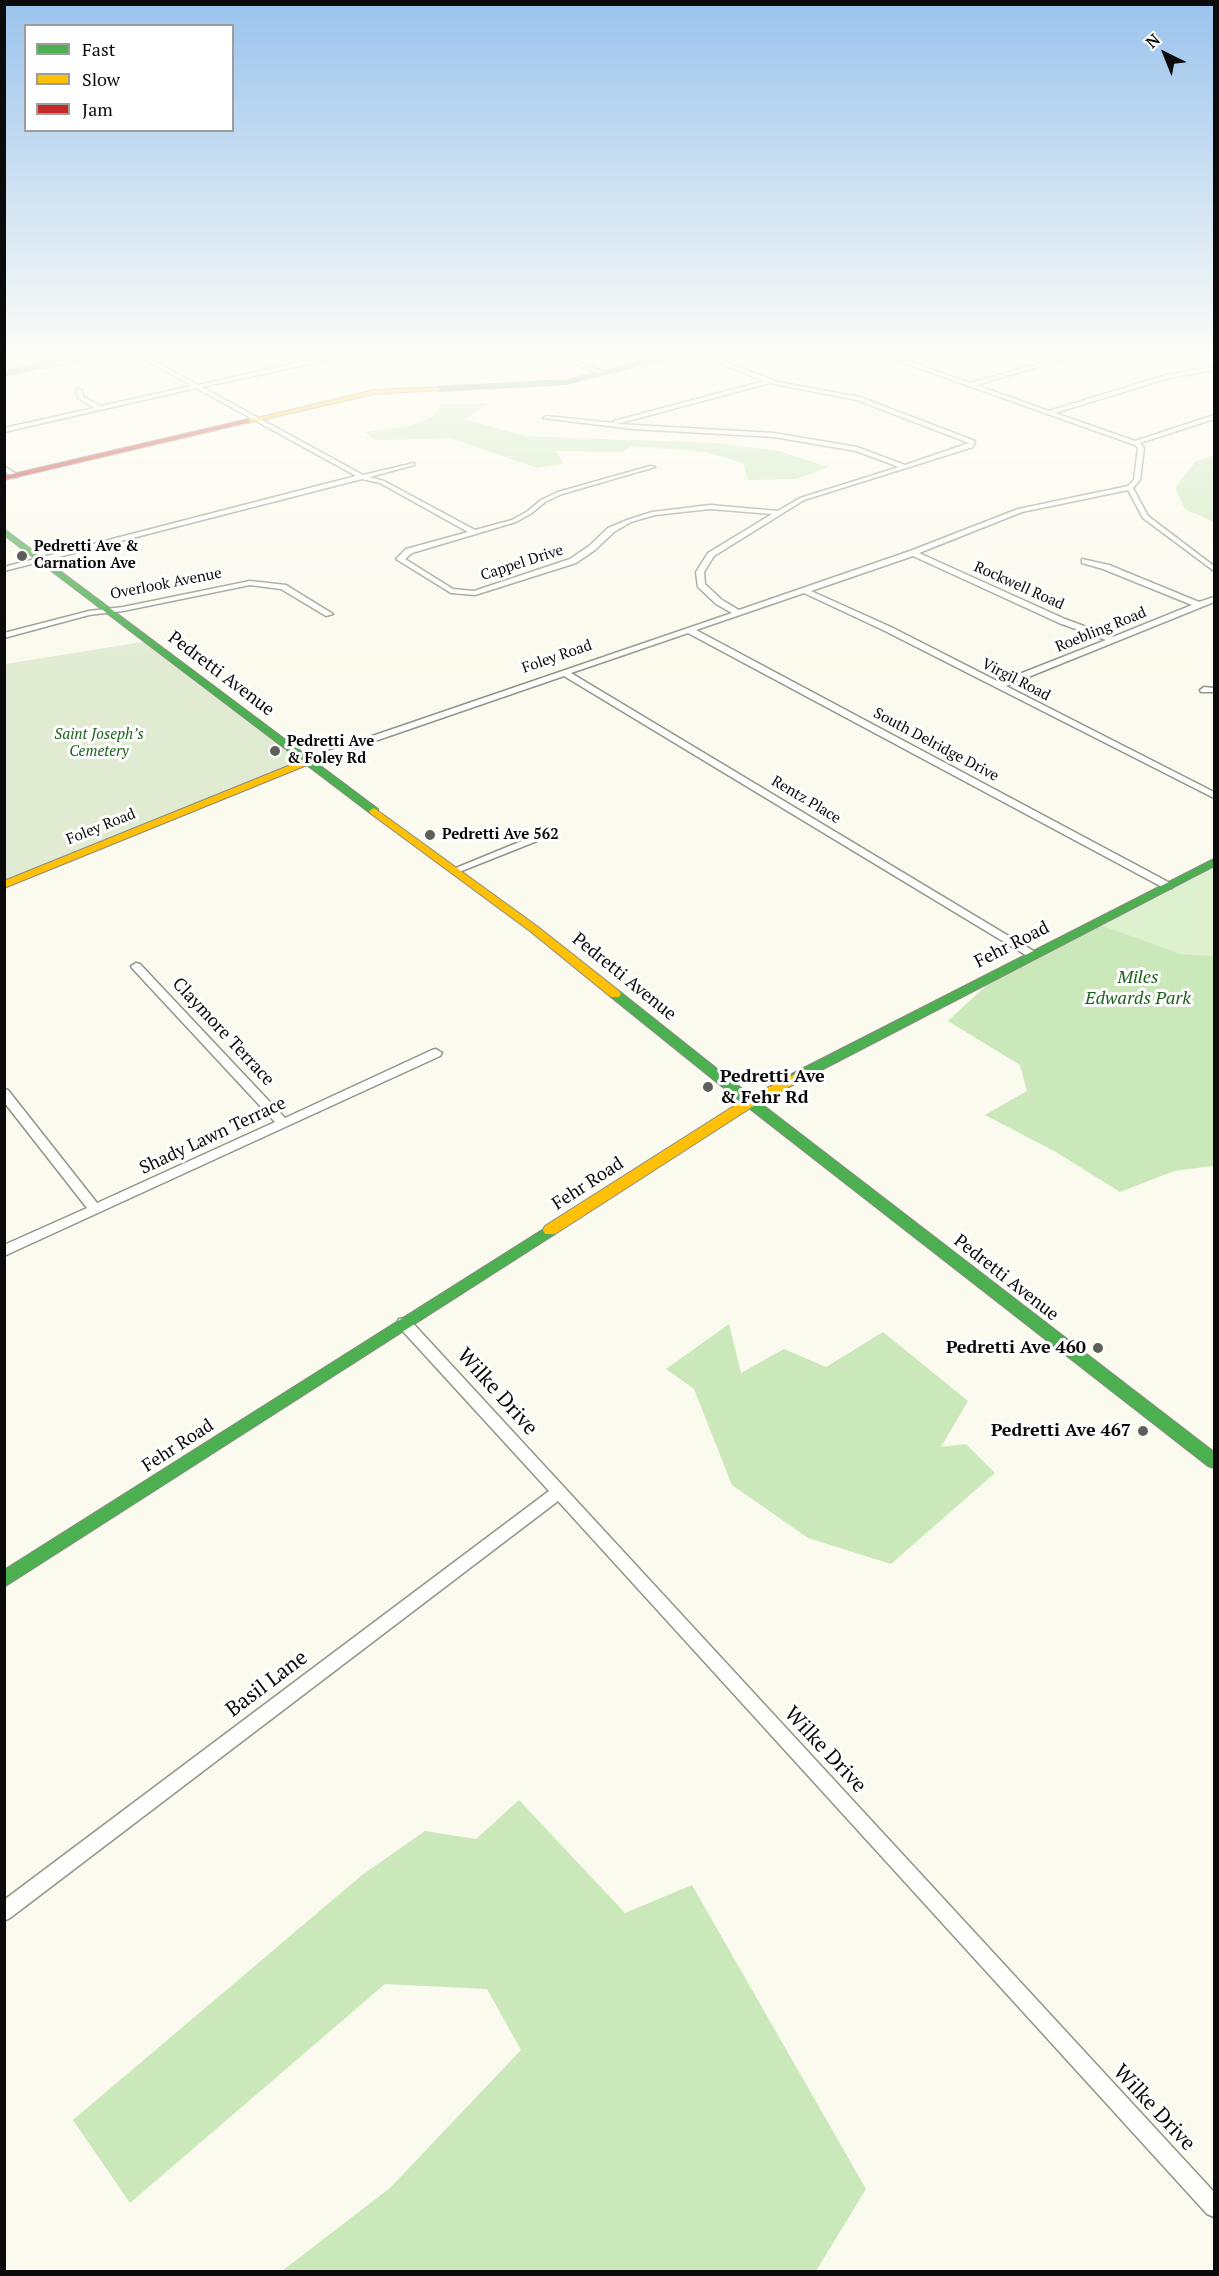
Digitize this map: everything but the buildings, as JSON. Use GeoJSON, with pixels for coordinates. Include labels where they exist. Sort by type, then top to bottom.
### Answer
{"type":"FeatureCollection","features":[{"type":"Feature","properties":{"kind":"street"},"geometry":{"type":"LineString","coordinates":[[8,474],[75,459]]}},
{"type":"Feature","properties":{"kind":"street"},"geometry":{"type":"LineString","coordinates":[[330,459],[362,477],[382,482],[475,533],[522,517],[543,501],[560,493],[652,467]]}},
{"type":"Feature","properties":{"kind":"street"},"geometry":{"type":"LineString","coordinates":[[883,459],[903,466]]}},
{"type":"Feature","properties":{"kind":"street"},"geometry":{"type":"LineString","coordinates":[[738,613],[719,602],[705,590],[699,578],[702,565],[711,555],[812,495],[926,459]]}},
{"type":"Feature","properties":{"kind":"street"},"geometry":{"type":"LineString","coordinates":[[1140,459],[1137,480],[1130,488],[1145,517],[1215,569]]}},
{"type":"Feature","properties":{"kind":"street"},"geometry":{"type":"LineString","coordinates":[[4,569],[412,464]]}},
{"type":"Feature","properties":{"kind":"street","name":"Foley Road"},"geometry":{"type":"LineString","coordinates":[[4,885],[308,761],[913,553],[1020,510],[1130,488]]}},
{"type":"Feature","properties":{"kind":"street","name":"Cappel Drive"},"geometry":{"type":"LineString","coordinates":[[475,533],[409,552],[400,559],[451,591],[475,593],[573,561],[592,548],[611,530],[654,513],[710,507],[779,513]]}},
{"type":"Feature","properties":{"kind":"street","name":"Pedretti Avenue"},"geometry":{"type":"LineString","coordinates":[[4,531],[456,870],[613,991],[750,1102],[1215,1461]]}},
{"type":"Feature","properties":{"kind":"street","name":"Rockwell Road"},"geometry":{"type":"LineString","coordinates":[[913,553],[1062,621],[1114,640]]}},
{"type":"Feature","properties":{"kind":"street"},"geometry":{"type":"LineString","coordinates":[[1085,561],[1106,567],[1199,605]]}},
{"type":"Feature","properties":{"kind":"street","name":"Overlook Avenue"},"geometry":{"type":"LineString","coordinates":[[4,636],[107,610],[123,609],[232,585],[259,583],[292,590],[329,614]]}},
{"type":"Feature","properties":{"kind":"street","name":"Virgil Road"},"geometry":{"type":"LineString","coordinates":[[804,590],[888,629],[1215,795]]}},
{"type":"Feature","properties":{"kind":"street","name":"Roebling Road"},"geometry":{"type":"LineString","coordinates":[[998,686],[1215,600]]}},
{"type":"Feature","properties":{"kind":"street","name":"South Delridge Drive"},"geometry":{"type":"LineString","coordinates":[[689,630],[1168,886]]}},
{"type":"Feature","properties":{"kind":"street","name":"Rentz Place"},"geometry":{"type":"LineString","coordinates":[[563,672],[1034,954]]}},
{"type":"Feature","properties":{"kind":"street"},"geometry":{"type":"LineString","coordinates":[[1204,690],[1215,690]]}},
{"type":"Feature","properties":{"kind":"street"},"geometry":{"type":"LineString","coordinates":[[456,870],[534,839]]}},
{"type":"Feature","properties":{"kind":"street","name":"Fehr Road"},"geometry":{"type":"LineString","coordinates":[[4,1580],[750,1102],[1215,862]]}},
{"type":"Feature","properties":{"kind":"street","name":"Claymore Terrace"},"geometry":{"type":"LineString","coordinates":[[136,966],[283,1123]]}},
{"type":"Feature","properties":{"kind":"street","name":"Shady Lawn Terrace"},"geometry":{"type":"LineString","coordinates":[[4,1251],[436,1053]]}},
{"type":"Feature","properties":{"kind":"street"},"geometry":{"type":"LineString","coordinates":[[4,1094],[95,1209]]}},
{"type":"Feature","properties":{"kind":"street","name":"Wilke Drive"},"geometry":{"type":"LineString","coordinates":[[404,1323],[1215,2207]]}},
{"type":"Feature","properties":{"kind":"street","name":"Basil Lane"},"geometry":{"type":"LineString","coordinates":[[4,1912],[557,1492]]}},
{"type":"Feature","properties":{"kind":"green space"},"geometry":{"type":"Polygon","coordinates":[[[512,459],[561,459],[564,464],[537,468],[512,459]]]}},
{"type":"Feature","properties":{"kind":"green space"},"geometry":{"type":"Polygon","coordinates":[[[730,459],[804,459],[828,467],[796,479],[748,480],[743,463],[730,459]]]}},
{"type":"Feature","properties":{"kind":"green space"},"geometry":{"type":"Polygon","coordinates":[[[1214,459],[1214,522],[1185,509],[1175,488],[1196,461],[1214,459]]]}},
{"type":"Feature","properties":{"kind":"green space","name":"Saint Joseph’s Cemetery"},"geometry":{"type":"Polygon","coordinates":[[[149,641],[308,761],[5,885],[5,664],[149,641]]]}},
{"type":"Feature","properties":{"kind":"green space","name":"Miles Edwards Park"},"geometry":{"type":"Polygon","coordinates":[[[1214,862],[1214,1164],[1003,970],[1214,862]]]}},
{"type":"Feature","properties":{"kind":"green space"},"geometry":{"type":"Polygon","coordinates":[[[1095,923],[1180,954],[1214,956],[1214,1168],[1212,1166],[1174,1171],[1120,1192],[1056,1152],[985,1115],[1027,1091],[1020,1065],[948,1021],[1003,970],[1095,923]]]}},
{"type":"Feature","properties":{"kind":"green space"},"geometry":{"type":"Polygon","coordinates":[[[729,1324],[741,1373],[784,1349],[826,1367],[883,1332],[968,1401],[941,1447],[966,1444],[995,1473],[891,1564],[808,1538],[732,1485],[694,1389],[666,1369],[729,1324]]]}},
{"type":"Feature","properties":{"kind":"green space"},"geometry":{"type":"Polygon","coordinates":[[[519,1800],[625,1913],[692,1885],[866,2189],[816,2271],[282,2271],[390,2188],[521,2050],[487,1989],[385,1984],[130,2203],[73,2120],[362,1875],[425,1831],[476,1839],[519,1800]]]}},
{"type":"Feature","properties":{"kind":"traffic: fast"},"geometry":{"type":"LineString","coordinates":[[4,531],[374,811]]}},
{"type":"Feature","properties":{"kind":"traffic: fast"},"geometry":{"type":"LineString","coordinates":[[797,1077],[1214,862]]}},
{"type":"Feature","properties":{"kind":"traffic: fast"},"geometry":{"type":"LineString","coordinates":[[615,994],[750,1102],[1214,1461]]}},
{"type":"Feature","properties":{"kind":"traffic: fast"},"geometry":{"type":"LineString","coordinates":[[4,1580],[550,1230]]}},
{"type":"Feature","properties":{"kind":"traffic: slow"},"geometry":{"type":"LineString","coordinates":[[4,885],[308,761]]}},
{"type":"Feature","properties":{"kind":"traffic: slow"},"geometry":{"type":"LineString","coordinates":[[374,811],[534,929],[615,994]]}},
{"type":"Feature","properties":{"kind":"traffic: slow"},"geometry":{"type":"LineString","coordinates":[[550,1230],[750,1102],[797,1077]]}},
{"type":"Feature","properties":{"kind":"traffic: jam"},"geometry":{"type":"LineString","coordinates":[[4,478],[84,459]]}},
{"type":"Feature","properties":{"kind":"place","name":"Pedretti Ave & Carnation Ave"},"geometry":{"type":"Point","coordinates":[22,556]}},
{"type":"Feature","properties":{"kind":"place","name":"Pedretti Ave & Foley Rd"},"geometry":{"type":"Point","coordinates":[275,751]}},
{"type":"Feature","properties":{"kind":"place","name":"Pedretti Ave 562"},"geometry":{"type":"Point","coordinates":[430,835]}},
{"type":"Feature","properties":{"kind":"place","name":"Pedretti Ave & Fehr Rd"},"geometry":{"type":"Point","coordinates":[708,1087]}},
{"type":"Feature","properties":{"kind":"place","name":"Pedretti Ave 460"},"geometry":{"type":"Point","coordinates":[1098,1348]}},
{"type":"Feature","properties":{"kind":"place","name":"Pedretti Ave 467"},"geometry":{"type":"Point","coordinates":[1143,1431]}}]}
